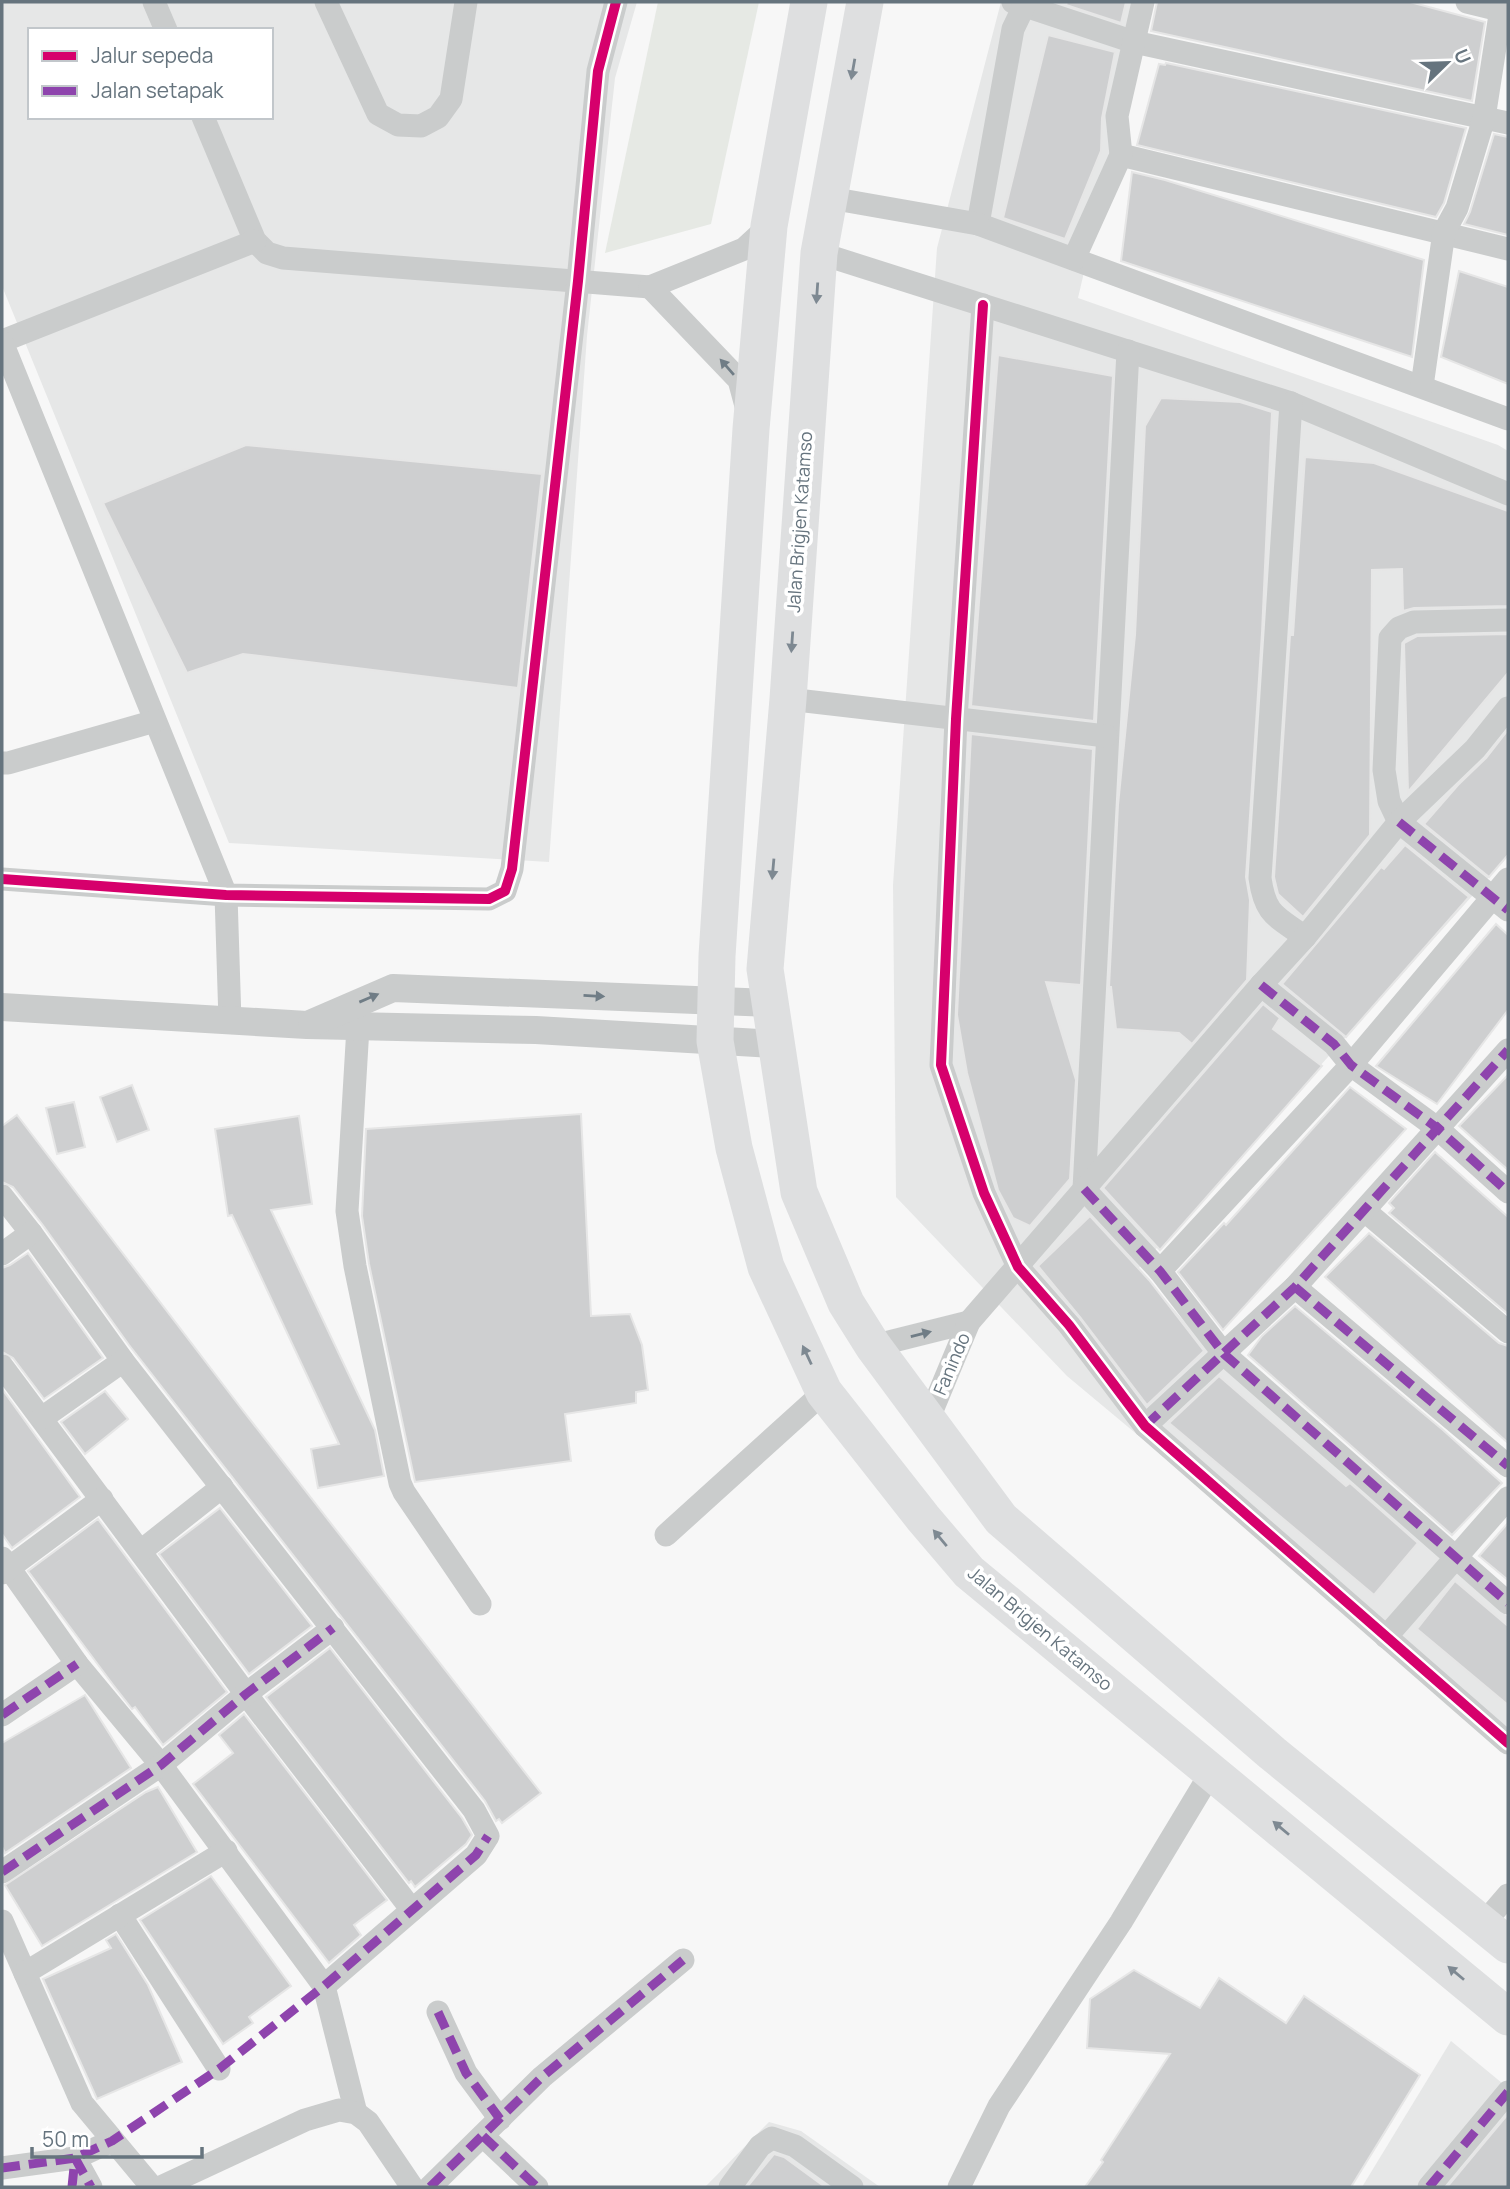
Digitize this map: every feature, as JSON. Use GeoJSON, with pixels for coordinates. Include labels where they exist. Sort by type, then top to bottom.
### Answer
{"type":"FeatureCollection","features":[{"type":"Feature","properties":{"kind":"highway","name":"Jalan Brigjen Katamso"},"geometry":{"type":"LineString","coordinates":[[809,2],[769,226],[751,429],[718,930],[715,1041],[734,1148],[766,1267],[824,1392],[969,1572],[1508,2017]]}},
{"type":"Feature","properties":{"kind":"highway","name":"Jalan Brigjen Katamso"},"geometry":{"type":"LineString","coordinates":[[865,2],[820,253],[788,699],[765,969],[799,1192],[846,1303],[873,1346],[1002,1519],[1272,1753],[1495,1935]]}},
{"type":"Feature","properties":{"kind":"street"},"geometry":{"type":"LineString","coordinates":[[154,2],[165,28]]}},
{"type":"Feature","properties":{"kind":"street"},"geometry":{"type":"LineString","coordinates":[[326,2],[378,114],[398,125],[421,126],[438,117],[451,99],[466,2]]}},
{"type":"Feature","properties":{"kind":"street"},"geometry":{"type":"LineString","coordinates":[[2,879],[226,895],[489,899],[505,891],[512,869],[578,281],[598,71],[615,2]]}},
{"type":"Feature","properties":{"kind":"street"},"geometry":{"type":"LineString","coordinates":[[1074,259],[1121,155],[1118,116],[1143,2]]}},
{"type":"Feature","properties":{"kind":"street"},"geometry":{"type":"LineString","coordinates":[[1422,386],[1444,232],[1457,208],[1484,118],[1504,8],[1467,2]]}},
{"type":"Feature","properties":{"kind":"street"},"geometry":{"type":"LineString","coordinates":[[978,223],[1013,29],[1021,3],[1134,42],[1508,123]]}},
{"type":"Feature","properties":{"kind":"street"},"geometry":{"type":"LineString","coordinates":[[204,119],[255,241],[267,253],[283,258],[650,287],[735,254],[769,226]]}},
{"type":"Feature","properties":{"kind":"street"},"geometry":{"type":"LineString","coordinates":[[1121,155],[1508,249]]}},
{"type":"Feature","properties":{"kind":"street"},"geometry":{"type":"LineString","coordinates":[[830,198],[978,223],[1508,419]]}},
{"type":"Feature","properties":{"kind":"street"},"geometry":{"type":"LineString","coordinates":[[230,1021],[226,895],[2,342],[255,241]]}},
{"type":"Feature","properties":{"kind":"street"},"geometry":{"type":"LineString","coordinates":[[820,253],[1291,403],[1508,494]]}},
{"type":"Feature","properties":{"kind":"street"},"geometry":{"type":"LineString","coordinates":[[650,287],[738,380],[751,429]]}},
{"type":"Feature","properties":{"kind":"street"},"geometry":{"type":"LineString","coordinates":[[983,305],[956,719],[941,1065],[984,1193],[1018,1267],[1069,1325],[1145,1426],[1508,1743]]}},
{"type":"Feature","properties":{"kind":"street"},"geometry":{"type":"LineString","coordinates":[[1128,351],[1084,1189],[1160,1271],[1224,1354],[1508,1603]]}},
{"type":"Feature","properties":{"kind":"street"},"geometry":{"type":"LineString","coordinates":[[1291,403],[1260,878],[1262,896],[1269,912],[1305,937]]}},
{"type":"Feature","properties":{"kind":"street"},"geometry":{"type":"LineString","coordinates":[[1500,904],[1399,822],[1389,801],[1384,770],[1390,638],[1399,628],[1414,622],[1508,620]]}},
{"type":"Feature","properties":{"kind":"street"},"geometry":{"type":"LineString","coordinates":[[788,699],[1106,736]]}},
{"type":"Feature","properties":{"kind":"street"},"geometry":{"type":"LineString","coordinates":[[969,1322],[1305,937],[1399,822],[1475,749],[1508,708]]}},
{"type":"Feature","properties":{"kind":"street"},"geometry":{"type":"LineString","coordinates":[[2,763],[155,721]]}},
{"type":"Feature","properties":{"kind":"street"},"geometry":{"type":"LineString","coordinates":[[1160,1271],[1500,904],[1508,879]]}},
{"type":"Feature","properties":{"kind":"street"},"geometry":{"type":"LineString","coordinates":[[1261,985],[1334,1044],[1351,1065],[1437,1128],[1508,1192]]}},
{"type":"Feature","properties":{"kind":"street"},"geometry":{"type":"LineString","coordinates":[[307,1025],[393,988],[770,1003]]}},
{"type":"Feature","properties":{"kind":"street"},"geometry":{"type":"LineString","coordinates":[[2,1007],[307,1025],[536,1030],[775,1044]]}},
{"type":"Feature","properties":{"kind":"street"},"geometry":{"type":"LineString","coordinates":[[358,1027],[347,1211],[400,1483],[480,1604]]}},
{"type":"Feature","properties":{"kind":"street"},"geometry":{"type":"LineString","coordinates":[[1145,1426],[1295,1287],[1507,1053]]}},
{"type":"Feature","properties":{"kind":"street"},"geometry":{"type":"LineString","coordinates":[[2,1196],[122,1361],[474,1810],[488,1836],[476,1855],[324,1986]]}},
{"type":"Feature","properties":{"kind":"street"},"geometry":{"type":"LineString","coordinates":[[1365,1211],[1508,1332]]}},
{"type":"Feature","properties":{"kind":"street"},"geometry":{"type":"LineString","coordinates":[[2,1254],[31,1233]]}},
{"type":"Feature","properties":{"kind":"street"},"geometry":{"type":"LineString","coordinates":[[1295,1287],[1508,1466]]}},
{"type":"Feature","properties":{"kind":"street","name":"Fanindo"},"geometry":{"type":"LineString","coordinates":[[873,1346],[969,1322]]}},
{"type":"Feature","properties":{"kind":"street","name":"Fanindo"},"geometry":{"type":"LineString","coordinates":[[928,1420],[969,1322]]}},
{"type":"Feature","properties":{"kind":"street"},"geometry":{"type":"LineString","coordinates":[[42,1418],[122,1361]]}},
{"type":"Feature","properties":{"kind":"street"},"geometry":{"type":"LineString","coordinates":[[2,1366],[246,1694],[412,1910]]}},
{"type":"Feature","properties":{"kind":"street"},"geometry":{"type":"LineString","coordinates":[[666,1535],[824,1392]]}},
{"type":"Feature","properties":{"kind":"street"},"geometry":{"type":"LineString","coordinates":[[141,1551],[222,1487]]}},
{"type":"Feature","properties":{"kind":"street"},"geometry":{"type":"LineString","coordinates":[[1387,1637],[1508,1498]]}},
{"type":"Feature","properties":{"kind":"street"},"geometry":{"type":"LineString","coordinates":[[102,1499],[4,1566],[77,1664],[161,1765],[324,1986],[356,2113]]}},
{"type":"Feature","properties":{"kind":"street"},"geometry":{"type":"LineString","coordinates":[[2,1872],[161,1765],[246,1694],[333,1628]]}},
{"type":"Feature","properties":{"kind":"street"},"geometry":{"type":"LineString","coordinates":[[2,1716],[77,1664]]}},
{"type":"Feature","properties":{"kind":"street"},"geometry":{"type":"LineString","coordinates":[[959,2187],[999,2106],[1121,1922],[1212,1771]]}},
{"type":"Feature","properties":{"kind":"street"},"geometry":{"type":"LineString","coordinates":[[25,1973],[226,1851]]}},
{"type":"Feature","properties":{"kind":"street"},"geometry":{"type":"LineString","coordinates":[[1495,1935],[1508,1895]]}},
{"type":"Feature","properties":{"kind":"street"},"geometry":{"type":"LineString","coordinates":[[120,1915],[219,2069]]}},
{"type":"Feature","properties":{"kind":"street"},"geometry":{"type":"LineString","coordinates":[[2,1921],[82,2104],[152,2187]]}},
{"type":"Feature","properties":{"kind":"street"},"geometry":{"type":"LineString","coordinates":[[430,2187],[558,2063],[683,1960]]}},
{"type":"Feature","properties":{"kind":"street"},"geometry":{"type":"LineString","coordinates":[[438,2012],[466,2073],[500,2119]]}},
{"type":"Feature","properties":{"kind":"street"},"geometry":{"type":"LineString","coordinates":[[1429,2187],[1508,2092]]}},
{"type":"Feature","properties":{"kind":"street"},"geometry":{"type":"LineString","coordinates":[[161,2187],[305,2120],[340,2110],[356,2113],[368,2122],[412,2187]]}},
{"type":"Feature","properties":{"kind":"street"},"geometry":{"type":"LineString","coordinates":[[483,2136],[537,2187]]}},
{"type":"Feature","properties":{"kind":"street"},"geometry":{"type":"LineString","coordinates":[[730,2187],[760,2146],[772,2138],[795,2146],[852,2187]]}},
{"type":"Feature","properties":{"kind":"street"},"geometry":{"type":"LineString","coordinates":[[2,2168],[75,2158],[112,2141]]}},
{"type":"Feature","properties":{"kind":"street"},"geometry":{"type":"LineString","coordinates":[[75,2158],[91,2187]]}},
{"type":"Feature","properties":{"kind":"shaded area"},"geometry":{"type":"Polygon","coordinates":[[[2,2],[637,2],[615,78],[587,336],[549,862],[229,843],[2,286],[2,2]]]}},
{"type":"Feature","properties":{"kind":"shaded area"},"geometry":{"type":"Polygon","coordinates":[[[658,2],[759,2],[711,224],[605,253],[658,2]]]}},
{"type":"Feature","properties":{"kind":"shaded area"},"geometry":{"type":"Polygon","coordinates":[[[1001,2],[1147,2],[1078,298],[1498,445],[1508,451],[1508,856],[1138,1269],[1233,1376],[1508,1617],[1508,1744],[1067,1376],[896,1197],[893,885],[937,248],[1001,2]]]}},
{"type":"Feature","properties":{"kind":"shaded area"},"geometry":{"type":"Polygon","coordinates":[[[1451,2041],[1508,2088],[1508,2187],[1362,2187],[1451,2041]]]}},
{"type":"Feature","properties":{"kind":"shaded area"},"geometry":{"type":"Polygon","coordinates":[[[769,2122],[801,2131],[880,2187],[705,2187],[769,2122]]]}},
{"type":"Feature","properties":{"kind":"building"},"geometry":{"type":"Polygon","coordinates":[[[1067,2],[1126,2],[1121,23],[1066,5],[1067,2]]]}},
{"type":"Feature","properties":{"kind":"building"},"geometry":{"type":"Polygon","coordinates":[[[1157,2],[1410,2],[1485,22],[1472,101],[1151,31],[1157,2]]]}},
{"type":"Feature","properties":{"kind":"building"},"geometry":{"type":"Polygon","coordinates":[[[1048,35],[1115,52],[1102,118],[1101,151],[1065,239],[1003,218],[1048,35]]]}},
{"type":"Feature","properties":{"kind":"building"},"geometry":{"type":"Polygon","coordinates":[[[1166,63],[1466,128],[1444,203],[1436,217],[1137,145],[1159,64],[1166,63]]]}},
{"type":"Feature","properties":{"kind":"building"},"geometry":{"type":"Polygon","coordinates":[[[1494,134],[1508,137],[1508,235],[1464,224],[1494,134]]]}},
{"type":"Feature","properties":{"kind":"building"},"geometry":{"type":"Polygon","coordinates":[[[1132,172],[1424,260],[1412,357],[1121,261],[1132,172]]]}},
{"type":"Feature","properties":{"kind":"building"},"geometry":{"type":"Polygon","coordinates":[[[1459,271],[1508,287],[1508,384],[1441,357],[1459,271]]]}},
{"type":"Feature","properties":{"kind":"building"},"geometry":{"type":"Polygon","coordinates":[[[998,355],[1113,376],[1094,721],[971,706],[998,355]]]}},
{"type":"Feature","properties":{"kind":"building"},"geometry":{"type":"Polygon","coordinates":[[[1161,398],[1240,402],[1272,412],[1262,633],[1246,877],[1250,900],[1247,980],[1192,1044],[1179,1033],[1116,1029],[1109,987],[1118,805],[1135,635],[1145,426],[1161,398]]]}},
{"type":"Feature","properties":{"kind":"building"},"geometry":{"type":"Polygon","coordinates":[[[246,445],[542,474],[518,688],[243,654],[187,673],[103,503],[246,445]]]}},
{"type":"Feature","properties":{"kind":"building"},"geometry":{"type":"Polygon","coordinates":[[[1305,457],[1374,463],[1508,511],[1508,606],[1414,608],[1403,611],[1402,569],[1372,570],[1370,835],[1303,917],[1278,894],[1274,877],[1305,457]]]}},
{"type":"Feature","properties":{"kind":"building"},"geometry":{"type":"Polygon","coordinates":[[[1508,634],[1508,673],[1408,792],[1404,643],[1417,636],[1508,634]]]}},
{"type":"Feature","properties":{"kind":"building"},"geometry":{"type":"Polygon","coordinates":[[[1508,730],[1508,855],[1489,877],[1424,824],[1486,758],[1508,730]]]}},
{"type":"Feature","properties":{"kind":"building"},"geometry":{"type":"Polygon","coordinates":[[[971,734],[1093,749],[1081,985],[1046,982],[1076,1080],[1070,1179],[1030,1226],[1013,1218],[998,1190],[967,1073],[957,1015],[971,734]]]}},
{"type":"Feature","properties":{"kind":"building"},"geometry":{"type":"Polygon","coordinates":[[[1405,845],[1469,897],[1346,1037],[1282,984],[1381,867],[1384,869],[1405,845]]]}},
{"type":"Feature","properties":{"kind":"building"},"geometry":{"type":"Polygon","coordinates":[[[1496,924],[1508,935],[1508,1010],[1437,1104],[1376,1066],[1496,924]]]}},
{"type":"Feature","properties":{"kind":"building"},"geometry":{"type":"Polygon","coordinates":[[[1263,1004],[1280,1018],[1273,1029],[1322,1066],[1160,1250],[1103,1188],[1263,1004]]]}},
{"type":"Feature","properties":{"kind":"building"},"geometry":{"type":"Polygon","coordinates":[[[1508,1075],[1508,1170],[1459,1126],[1508,1075]]]}},
{"type":"Feature","properties":{"kind":"building"},"geometry":{"type":"Polygon","coordinates":[[[132,1085],[149,1130],[117,1142],[100,1097],[132,1085]]]}},
{"type":"Feature","properties":{"kind":"building"},"geometry":{"type":"Polygon","coordinates":[[[1350,1087],[1406,1129],[1223,1330],[1178,1272],[1224,1223],[1226,1225],[1350,1087]]]}},
{"type":"Feature","properties":{"kind":"building"},"geometry":{"type":"Polygon","coordinates":[[[74,1102],[85,1147],[57,1154],[46,1108],[74,1102]]]}},
{"type":"Feature","properties":{"kind":"building"},"geometry":{"type":"Polygon","coordinates":[[[581,1114],[591,1316],[630,1314],[642,1345],[648,1390],[636,1392],[636,1403],[565,1414],[571,1461],[415,1482],[369,1264],[362,1216],[366,1129],[581,1114]]]}},
{"type":"Feature","properties":{"kind":"building"},"geometry":{"type":"Polygon","coordinates":[[[17,1115],[541,1793],[502,1823],[499,1819],[496,1821],[485,1801],[129,1345],[42,1224],[13,1187],[2,1182],[2,1126],[17,1115]]]}},
{"type":"Feature","properties":{"kind":"building"},"geometry":{"type":"Polygon","coordinates":[[[299,1116],[312,1204],[271,1210],[375,1430],[384,1476],[318,1488],[311,1449],[339,1444],[232,1215],[228,1216],[215,1129],[299,1116]]]}},
{"type":"Feature","properties":{"kind":"building"},"geometry":{"type":"Polygon","coordinates":[[[1435,1152],[1508,1217],[1508,1314],[1389,1213],[1394,1208],[1389,1203],[1435,1152]]]}},
{"type":"Feature","properties":{"kind":"building"},"geometry":{"type":"Polygon","coordinates":[[[1090,1216],[1149,1280],[1204,1351],[1147,1405],[1038,1266],[1090,1216]]]}},
{"type":"Feature","properties":{"kind":"building"},"geometry":{"type":"Polygon","coordinates":[[[1369,1233],[1499,1343],[1508,1346],[1508,1443],[1325,1277],[1369,1233]]]}},
{"type":"Feature","properties":{"kind":"building"},"geometry":{"type":"Polygon","coordinates":[[[28,1253],[103,1358],[44,1399],[13,1358],[2,1352],[2,1268],[28,1253]]]}},
{"type":"Feature","properties":{"kind":"building"},"geometry":{"type":"Polygon","coordinates":[[[1295,1306],[1502,1483],[1452,1535],[1248,1355],[1262,1336],[1295,1306]]]}},
{"type":"Feature","properties":{"kind":"building"},"geometry":{"type":"Polygon","coordinates":[[[1219,1376],[1346,1486],[1350,1483],[1418,1543],[1374,1595],[1169,1423],[1219,1376]]]}},
{"type":"Feature","properties":{"kind":"building"},"geometry":{"type":"Polygon","coordinates":[[[2,1389],[80,1497],[12,1548],[2,1534],[2,1389]]]}},
{"type":"Feature","properties":{"kind":"building"},"geometry":{"type":"Polygon","coordinates":[[[105,1391],[128,1419],[85,1454],[61,1422],[105,1391]]]}},
{"type":"Feature","properties":{"kind":"building"},"geometry":{"type":"Polygon","coordinates":[[[220,1508],[312,1626],[249,1674],[159,1554],[220,1508]]]}},
{"type":"Feature","properties":{"kind":"building"},"geometry":{"type":"Polygon","coordinates":[[[98,1519],[227,1692],[163,1745],[135,1707],[132,1709],[114,1686],[28,1571],[98,1519]]]}},
{"type":"Feature","properties":{"kind":"building"},"geometry":{"type":"Polygon","coordinates":[[[1508,1523],[1508,1580],[1479,1556],[1508,1523]]]}},
{"type":"Feature","properties":{"kind":"building"},"geometry":{"type":"Polygon","coordinates":[[[1455,1581],[1508,1626],[1508,1705],[1417,1629],[1455,1581]]]}},
{"type":"Feature","properties":{"kind":"building"},"geometry":{"type":"Polygon","coordinates":[[[330,1648],[462,1818],[472,1835],[466,1844],[415,1887],[411,1881],[409,1883],[266,1697],[330,1648]]]}},
{"type":"Feature","properties":{"kind":"building"},"geometry":{"type":"Polygon","coordinates":[[[85,1695],[131,1768],[5,1853],[2,1847],[2,1743],[85,1695]]]}},
{"type":"Feature","properties":{"kind":"building"},"geometry":{"type":"Polygon","coordinates":[[[244,1714],[387,1900],[354,1925],[361,1935],[329,1963],[193,1784],[233,1753],[219,1735],[244,1714]]]}},
{"type":"Feature","properties":{"kind":"building"},"geometry":{"type":"Polygon","coordinates":[[[158,1787],[197,1852],[42,1946],[5,1885],[146,1792],[158,1787]]]}},
{"type":"Feature","properties":{"kind":"building"},"geometry":{"type":"Polygon","coordinates":[[[211,1876],[291,1986],[249,2017],[253,2023],[223,2044],[140,1920],[211,1876]]]}},
{"type":"Feature","properties":{"kind":"building"},"geometry":{"type":"Polygon","coordinates":[[[116,1934],[148,1985],[182,2062],[97,2099],[43,1979],[111,1948],[106,1940],[116,1934]]]}},
{"type":"Feature","properties":{"kind":"building"},"geometry":{"type":"Polygon","coordinates":[[[1134,1970],[1200,2008],[1219,1978],[1286,2023],[1304,1996],[1420,2075],[1351,2187],[1085,2187],[1170,2054],[1087,2048],[1090,1999],[1134,1970]]]}},
{"type":"Feature","properties":{"kind":"building"},"geometry":{"type":"Polygon","coordinates":[[[1508,2114],[1508,2187],[1447,2187],[1508,2114]]]}},
{"type":"Feature","properties":{"kind":"building"},"geometry":{"type":"Polygon","coordinates":[[[774,2154],[784,2157],[825,2187],[747,2187],[774,2154]]]}},
{"type":"Feature","properties":{"kind":"marked path"},"geometry":{"type":"LineString","coordinates":[[1399,822],[1508,910]]}},
{"type":"Feature","properties":{"kind":"marked path"},"geometry":{"type":"LineString","coordinates":[[1261,985],[1334,1044],[1351,1065],[1437,1128],[1508,1192]]}},
{"type":"Feature","properties":{"kind":"marked path"},"geometry":{"type":"LineString","coordinates":[[1145,1426],[1295,1287],[1508,1050]]}},
{"type":"Feature","properties":{"kind":"marked path"},"geometry":{"type":"LineString","coordinates":[[1084,1189],[1160,1271],[1224,1354],[1508,1603]]}},
{"type":"Feature","properties":{"kind":"marked path"},"geometry":{"type":"LineString","coordinates":[[1295,1287],[1508,1466]]}},
{"type":"Feature","properties":{"kind":"marked path"},"geometry":{"type":"LineString","coordinates":[[2,1872],[161,1765],[246,1694],[333,1628]]}},
{"type":"Feature","properties":{"kind":"marked path"},"geometry":{"type":"LineString","coordinates":[[2,1715],[77,1664]]}},
{"type":"Feature","properties":{"kind":"marked path"},"geometry":{"type":"LineString","coordinates":[[2,2168],[75,2158],[112,2141],[219,2069],[324,1986],[476,1855],[488,1836]]}},
{"type":"Feature","properties":{"kind":"marked path"},"geometry":{"type":"LineString","coordinates":[[430,2187],[542,2077],[683,1960]]}},
{"type":"Feature","properties":{"kind":"marked path"},"geometry":{"type":"LineString","coordinates":[[438,2012],[466,2073],[500,2119]]}},
{"type":"Feature","properties":{"kind":"marked path"},"geometry":{"type":"LineString","coordinates":[[1429,2187],[1508,2092]]}},
{"type":"Feature","properties":{"kind":"marked path"},"geometry":{"type":"LineString","coordinates":[[483,2136],[537,2187]]}},
{"type":"Feature","properties":{"kind":"marked path"},"geometry":{"type":"LineString","coordinates":[[75,2158],[91,2187]]}},
{"type":"Feature","properties":{"kind":"marked path"},"geometry":{"type":"LineString","coordinates":[[72,2187],[75,2158]]}},
{"type":"Feature","properties":{"kind":"cycle path"},"geometry":{"type":"LineString","coordinates":[[2,879],[226,895],[489,899],[505,891],[512,869],[578,281],[598,71],[616,2]]}},
{"type":"Feature","properties":{"kind":"cycle path"},"geometry":{"type":"LineString","coordinates":[[983,305],[956,719],[941,1065],[984,1193],[1018,1267],[1069,1325],[1145,1426],[1508,1743]]}}]}
